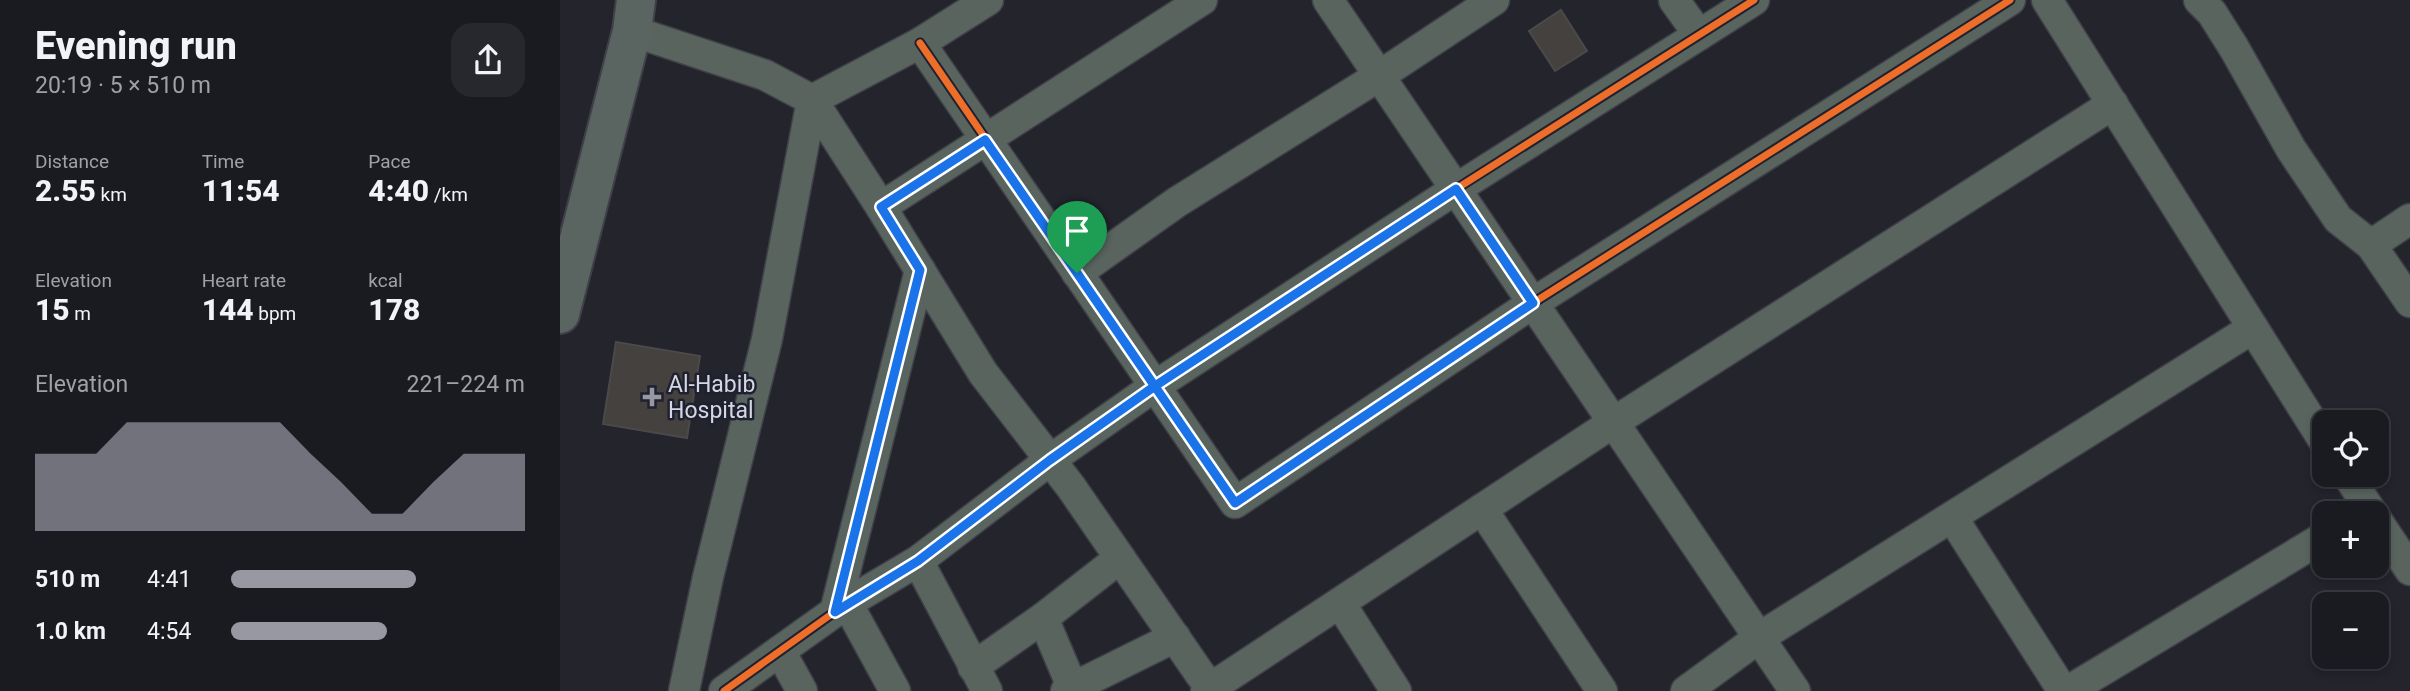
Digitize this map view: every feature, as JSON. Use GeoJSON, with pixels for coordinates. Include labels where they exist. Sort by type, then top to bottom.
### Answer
{"type":"FeatureCollection","features":[{"type":"Feature","properties":{"kind":"main road"},"geometry":{"type":"LineString","coordinates":[[560,314],[634,15]]}},
{"type":"Feature","properties":{"kind":"street"},"geometry":{"type":"LineString","coordinates":[[812,100],[920,43],[988,0]]}},
{"type":"Feature","properties":{"kind":"street"},"geometry":{"type":"LineString","coordinates":[[881,207],[1202,0]]}},
{"type":"Feature","properties":{"kind":"street"},"geometry":{"type":"LineString","coordinates":[[1328,0],[1795,691]]}},
{"type":"Feature","properties":{"kind":"street"},"geometry":{"type":"LineString","coordinates":[[1077,273],[1177,202],[1379,76],[1494,0]]}},
{"type":"Feature","properties":{"kind":"street"},"geometry":{"type":"LineString","coordinates":[[1674,0],[1699,35]]}},
{"type":"Feature","properties":{"kind":"street"},"geometry":{"type":"LineString","coordinates":[[724,691],[841,607],[918,561],[1050,460],[1155,386],[1456,189],[1754,0]]}},
{"type":"Feature","properties":{"kind":"street"},"geometry":{"type":"LineString","coordinates":[[920,43],[1235,503],[1533,303],[2010,0]]}},
{"type":"Feature","properties":{"kind":"street"},"geometry":{"type":"LineString","coordinates":[[2047,0],[2312,422]]}},
{"type":"Feature","properties":{"kind":"street"},"geometry":{"type":"LineString","coordinates":[[2200,0],[2234,48],[2291,149],[2338,219],[2371,245],[2410,302]]}},
{"type":"Feature","properties":{"kind":"street"},"geometry":{"type":"LineString","coordinates":[[634,15],[765,75],[812,100],[983,373],[1050,460],[1211,690],[1614,422],[2113,104]]}},
{"type":"Feature","properties":{"kind":"street"},"geometry":{"type":"LineString","coordinates":[[684,691],[708,577],[767,339],[812,100]]}},
{"type":"Feature","properties":{"kind":"street"},"geometry":{"type":"LineString","coordinates":[[2371,245],[2410,219]]}},
{"type":"Feature","properties":{"kind":"street"},"geometry":{"type":"LineString","coordinates":[[895,691],[841,607],[920,270]]}},
{"type":"Feature","properties":{"kind":"street"},"geometry":{"type":"LineString","coordinates":[[1686,691],[1760,638],[2253,328]]}},
{"type":"Feature","properties":{"kind":"street"},"geometry":{"type":"LineString","coordinates":[[1482,509],[1602,691]]}},
{"type":"Feature","properties":{"kind":"street"},"geometry":{"type":"LineString","coordinates":[[1952,517],[2065,691],[2312,544]]}},
{"type":"Feature","properties":{"kind":"street"},"geometry":{"type":"LineString","coordinates":[[2389,538],[2409,565]]}},
{"type":"Feature","properties":{"kind":"street"},"geometry":{"type":"LineString","coordinates":[[918,561],[980,679],[1043,618],[1120,558]]}},
{"type":"Feature","properties":{"kind":"street"},"geometry":{"type":"LineString","coordinates":[[1340,603],[1396,691]]}},
{"type":"Feature","properties":{"kind":"street"},"geometry":{"type":"LineString","coordinates":[[1043,618],[1071,690],[1175,637]]}},
{"type":"Feature","properties":{"kind":"street"},"geometry":{"type":"LineString","coordinates":[[780,651],[802,691]]}},
{"type":"Feature","properties":{"kind":"building"},"geometry":{"type":"Polygon","coordinates":[[[1561,10],[1587,51],[1555,71],[1529,31],[1561,10]]]}},
{"type":"Feature","properties":{"kind":"building"},"geometry":{"type":"Polygon","coordinates":[[[616,342],[700,356],[687,438],[603,424],[616,342]]]}},
{"type":"Feature","properties":{"kind":"cycle path"},"geometry":{"type":"LineString","coordinates":[[724,691],[847,603],[918,561],[1050,460],[1155,386],[1456,189],[1754,0]]}},
{"type":"Feature","properties":{"kind":"cycle path"},"geometry":{"type":"LineString","coordinates":[[920,43],[1235,503],[1533,303],[2010,0]]}},
{"type":"Feature","properties":{"kind":"place","name":"Al-Habib Hospital"},"geometry":{"type":"Point","coordinates":[652,397]}},
{"type":"Feature","properties":{"kind":"route"},"geometry":{"type":"LineString","coordinates":[[1077,273],[985,140],[881,207],[920,270],[835,612],[918,561],[1050,460],[1155,386],[1456,189],[1533,303],[1235,503],[1155,386],[1077,273]]}}]}
